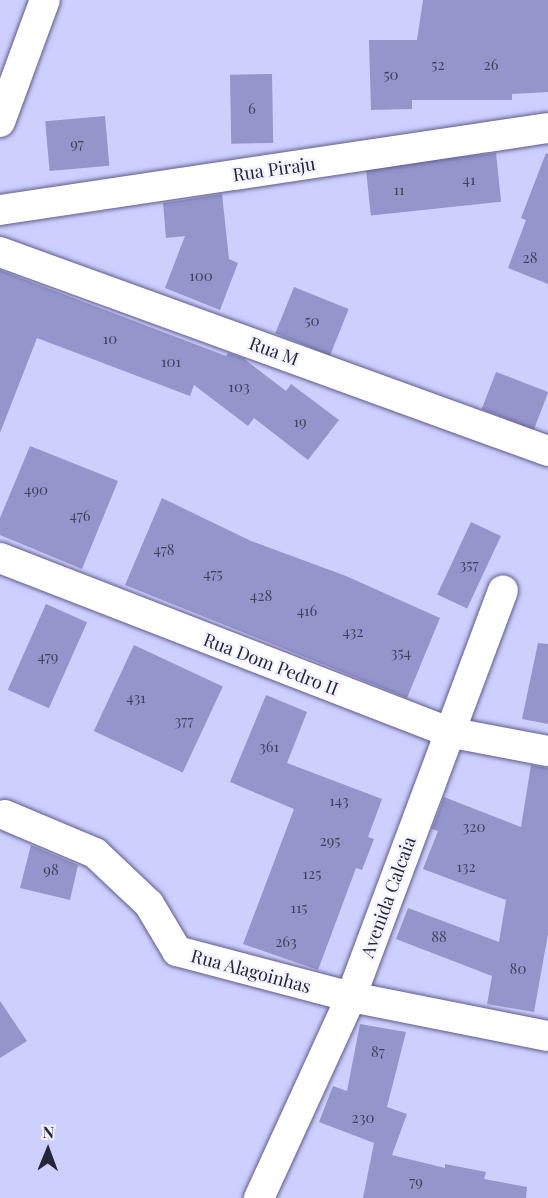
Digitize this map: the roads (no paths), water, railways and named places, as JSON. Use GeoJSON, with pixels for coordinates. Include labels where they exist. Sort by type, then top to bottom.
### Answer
{"type":"FeatureCollection","features":[{"type":"Feature","properties":{"kind":"street"},"geometry":{"type":"LineString","coordinates":[[0,122],[45,0]]}},
{"type":"Feature","properties":{"kind":"street","name":"Rua Piraju"},"geometry":{"type":"LineString","coordinates":[[0,210],[548,128]]}},
{"type":"Feature","properties":{"kind":"street","name":"Rua M"},"geometry":{"type":"LineString","coordinates":[[0,252],[548,451]]}},
{"type":"Feature","properties":{"kind":"street","name":"Rua Dom Pedro II"},"geometry":{"type":"LineString","coordinates":[[0,558],[448,732],[548,751]]}},
{"type":"Feature","properties":{"kind":"street","name":"Avenida Calcaia"},"geometry":{"type":"LineString","coordinates":[[259,1198],[351,997],[448,732],[503,591]]}},
{"type":"Feature","properties":{"kind":"street","name":"Rua Alagoinhas"},"geometry":{"type":"LineString","coordinates":[[5,815],[95,853],[149,903],[177,951],[351,997],[548,1036]]}}]}
